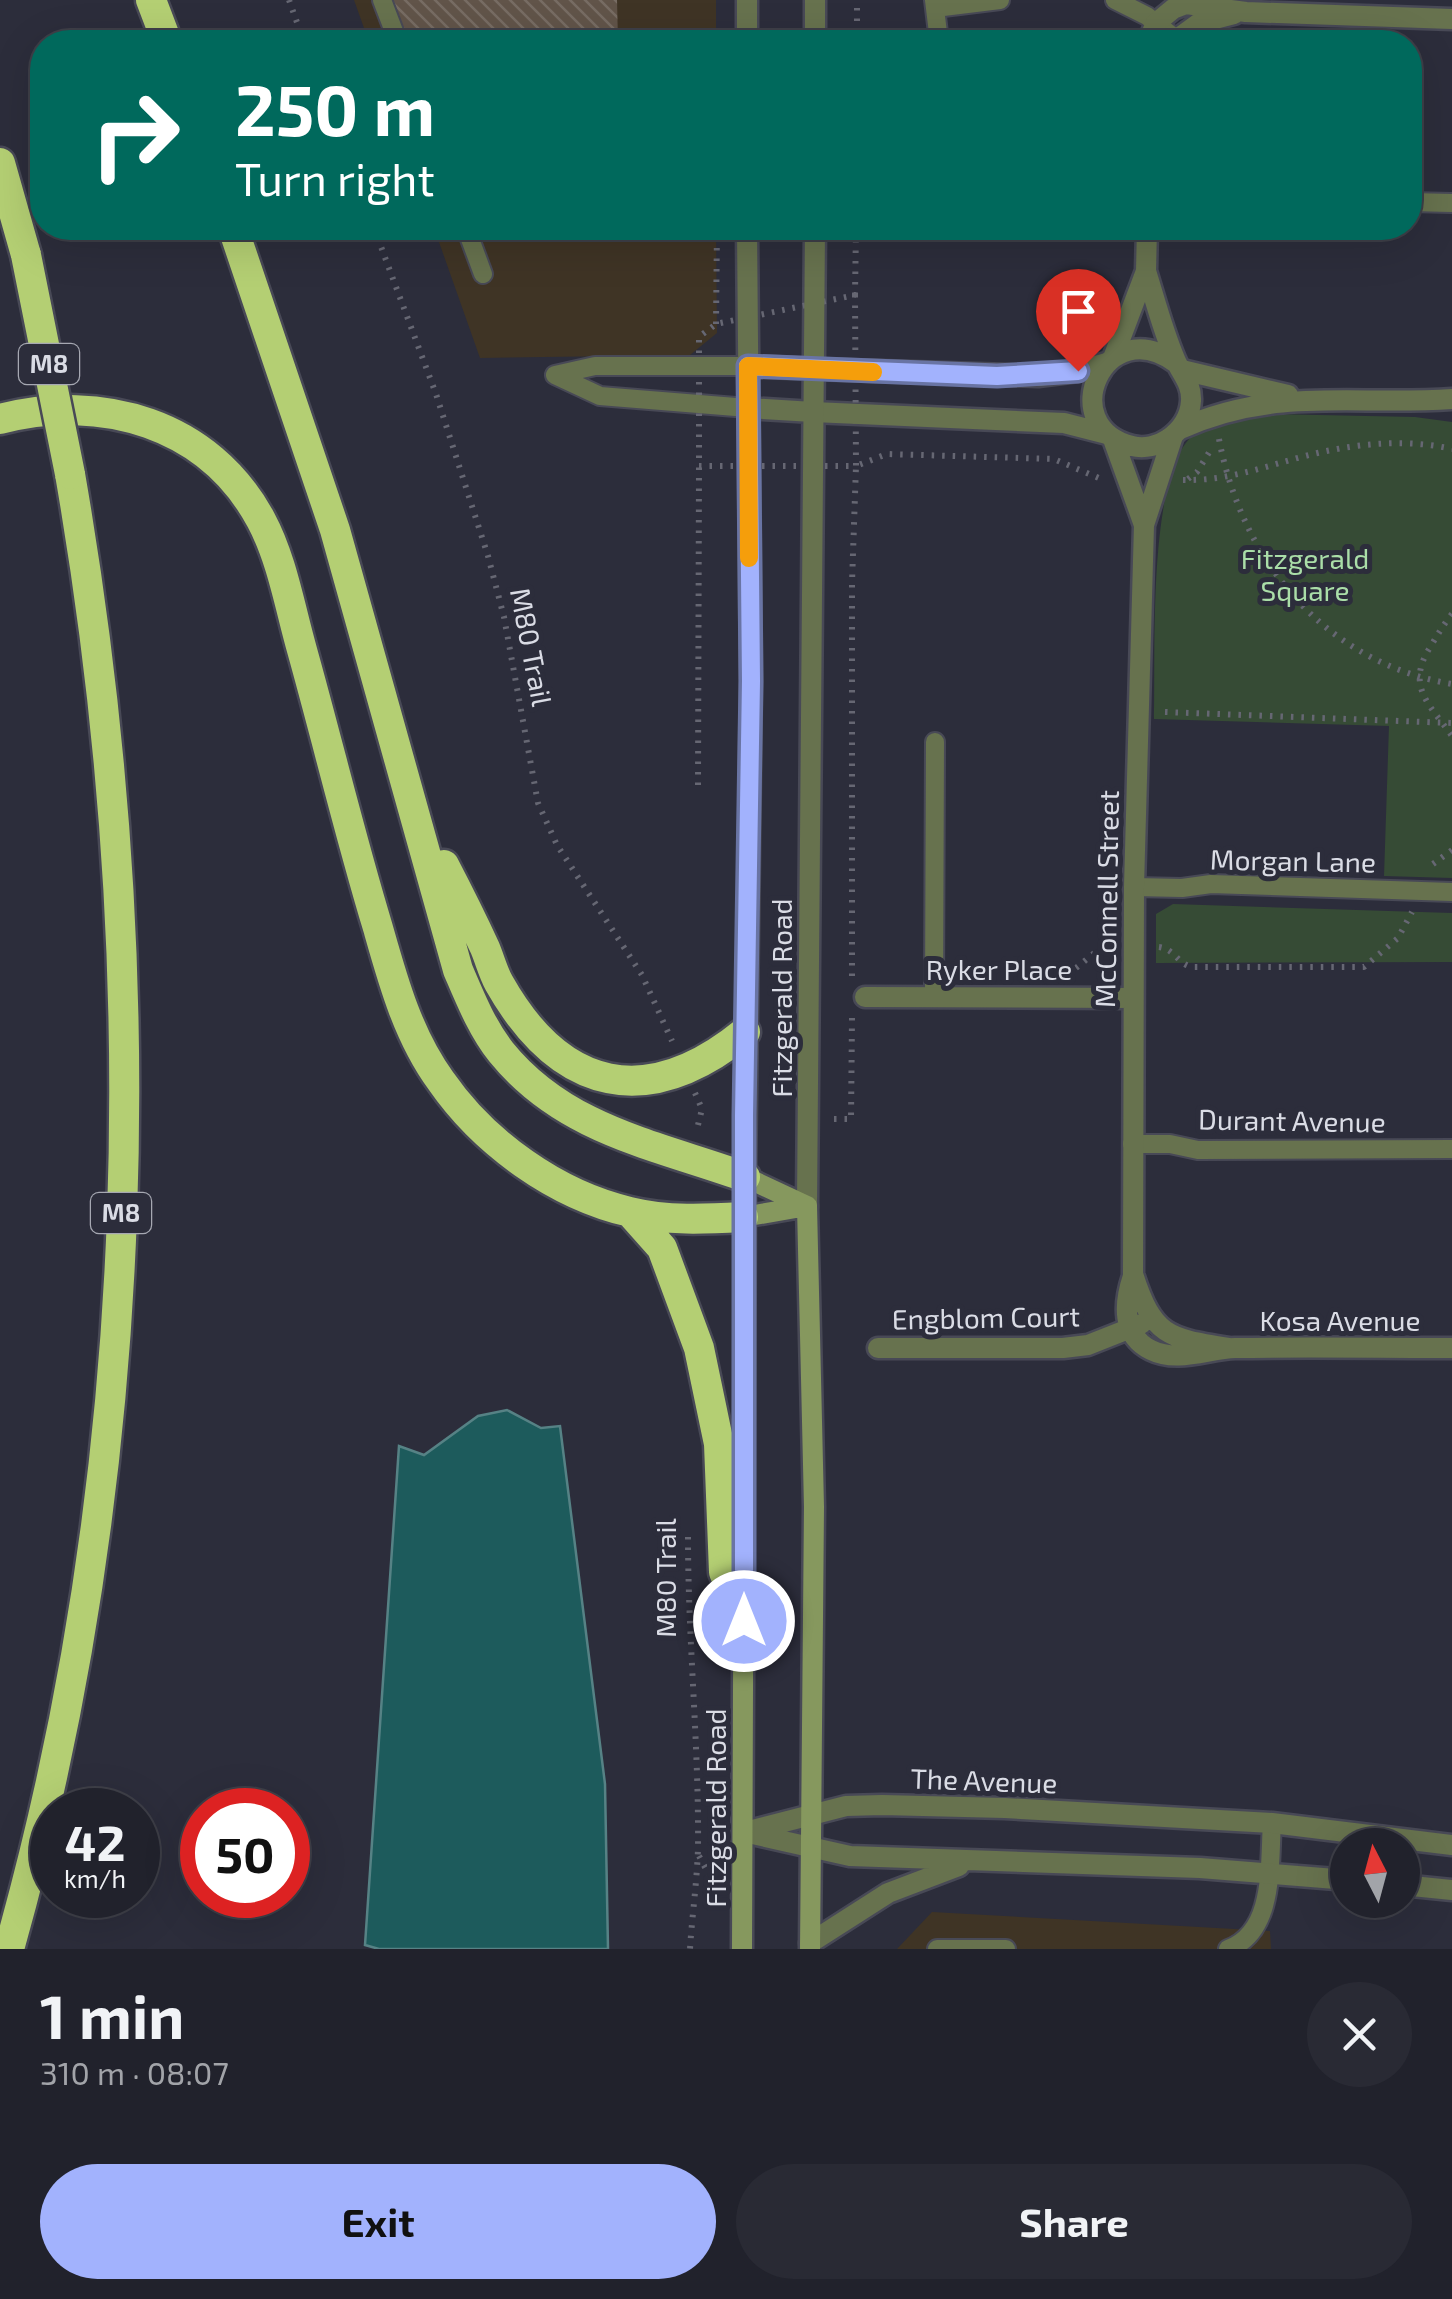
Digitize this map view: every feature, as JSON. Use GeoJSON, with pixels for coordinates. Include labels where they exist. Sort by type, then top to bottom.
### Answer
{"type":"FeatureCollection","features":[{"type":"Feature","properties":{"kind":"highway"},"geometry":{"type":"LineString","coordinates":[[151,0],[162,30]]}},
{"type":"Feature","properties":{"kind":"highway","name":"M8"},"geometry":{"type":"LineString","coordinates":[[0,163],[26,255],[70,474],[95,629],[112,778],[124,1024],[112,1398],[90,1577],[56,1765],[10,1947]]}},
{"type":"Feature","properties":{"kind":"highway"},"geometry":{"type":"LineString","coordinates":[[237,240],[335,530],[458,970],[476,1012],[500,1050],[526,1078],[594,1126],[745,1177]]}},
{"type":"Feature","properties":{"kind":"highway"},"geometry":{"type":"LineString","coordinates":[[0,419],[62,409],[92,409],[131,416],[194,447],[242,491],[262,522],[278,567],[398,998],[438,1078],[486,1134],[578,1194],[630,1212],[684,1219],[743,1216]]}},
{"type":"Feature","properties":{"kind":"highway"},"geometry":{"type":"LineString","coordinates":[[413,799],[498,981],[539,1040],[566,1062],[598,1078],[626,1082],[659,1078],[684,1072],[716,1056],[745,1032]]}},
{"type":"Feature","properties":{"kind":"highway"},"geometry":{"type":"LineString","coordinates":[[630,1212],[662,1248],[698,1348],[718,1444],[724,1572],[744,1621]]}},
{"type":"Feature","properties":{"kind":"main road"},"geometry":{"type":"LineString","coordinates":[[745,1177],[808,1206]]}},
{"type":"Feature","properties":{"kind":"main road","name":"Fitzgerald Road"},"geometry":{"type":"LineString","coordinates":[[742,1949],[745,1177]]}},
{"type":"Feature","properties":{"kind":"main road"},"geometry":{"type":"LineString","coordinates":[[743,1216],[808,1206]]}},
{"type":"Feature","properties":{"kind":"main road","name":"Fitzgerald Road"},"geometry":{"type":"LineString","coordinates":[[808,1206],[814,1507],[810,1946]]}},
{"type":"Feature","properties":{"kind":"street"},"geometry":{"type":"LineString","coordinates":[[747,0],[747,30]]}},
{"type":"Feature","properties":{"kind":"street"},"geometry":{"type":"LineString","coordinates":[[815,0],[815,30]]}},
{"type":"Feature","properties":{"kind":"street"},"geometry":{"type":"LineString","coordinates":[[1155,30],[1174,8],[1186,4],[1246,12],[1452,18]]}},
{"type":"Feature","properties":{"kind":"street"},"geometry":{"type":"LineString","coordinates":[[1189,30],[1199,23],[1246,12]]}},
{"type":"Feature","properties":{"kind":"street","name":"Fitzgerald Road"},"geometry":{"type":"LineString","coordinates":[[745,1177],[751,681],[747,240]]}},
{"type":"Feature","properties":{"kind":"street","name":"Fitzgerald Road"},"geometry":{"type":"LineString","coordinates":[[808,1206],[815,240]]}},
{"type":"Feature","properties":{"kind":"street"},"geometry":{"type":"LineString","coordinates":[[1147,240],[1146,271],[1179,367],[1189,384],[1188,416],[1176,432]]}},
{"type":"Feature","properties":{"kind":"street"},"geometry":{"type":"LineString","coordinates":[[1110,436],[1092,406],[1092,391],[1146,271]]}},
{"type":"Feature","properties":{"kind":"street"},"geometry":{"type":"LineString","coordinates":[[748,366],[1038,376],[1078,371],[1123,352],[1145,348],[1179,367],[1301,398]]}},
{"type":"Feature","properties":{"kind":"street"},"geometry":{"type":"LineString","coordinates":[[748,408],[1064,423],[1134,447],[1148,447],[1215,413],[1301,398],[1452,400]]}},
{"type":"Feature","properties":{"kind":"street"},"geometry":{"type":"LineString","coordinates":[[1415,402],[1452,411]]}},
{"type":"Feature","properties":{"kind":"street","name":"McConnell Street"},"geometry":{"type":"LineString","coordinates":[[1129,1330],[1126,1294],[1133,1274],[1133,948],[1144,525],[1176,432]]}},
{"type":"Feature","properties":{"kind":"street","name":"McConnell Street"},"geometry":{"type":"LineString","coordinates":[[1110,436],[1144,525]]}},
{"type":"Feature","properties":{"kind":"street","name":"Ryker Place"},"geometry":{"type":"LineString","coordinates":[[856,998],[1133,998]]}},
{"type":"Feature","properties":{"kind":"street","name":"McConnell Street"},"geometry":{"type":"LineString","coordinates":[[1133,1274],[1151,1320]]}},
{"type":"Feature","properties":{"kind":"street","name":"Engblom Court"},"geometry":{"type":"LineString","coordinates":[[878,1348],[1063,1348],[1088,1345],[1151,1320]]}},
{"type":"Feature","properties":{"kind":"street","name":"Kosa Avenue"},"geometry":{"type":"LineString","coordinates":[[1151,1320],[1179,1337],[1228,1348]]}},
{"type":"Feature","properties":{"kind":"street","name":"Kosa Avenue"},"geometry":{"type":"LineString","coordinates":[[1129,1330],[1140,1344],[1166,1354],[1228,1348],[1452,1348]]}},
{"type":"Feature","properties":{"kind":"street","name":"The Avenue"},"geometry":{"type":"LineString","coordinates":[[744,1832],[846,1806],[916,1806],[1272,1823],[1452,1844]]}},
{"type":"Feature","properties":{"kind":"street"},"geometry":{"type":"LineString","coordinates":[[744,1832],[850,1856],[1330,1878]]}},
{"type":"Feature","properties":{"kind":"street"},"geometry":{"type":"LineString","coordinates":[[810,1946],[888,1893],[970,1862]]}},
{"type":"Feature","properties":{"kind":"street"},"geometry":{"type":"LineString","coordinates":[[1420,1887],[1452,1890]]}},
{"type":"Feature","properties":{"kind":"lane"},"geometry":{"type":"LineString","coordinates":[[382,0],[393,30]]}},
{"type":"Feature","properties":{"kind":"lane"},"geometry":{"type":"LineString","coordinates":[[938,30],[935,4],[1000,0]]}},
{"type":"Feature","properties":{"kind":"lane"},"geometry":{"type":"LineString","coordinates":[[1114,0],[1149,30]]}},
{"type":"Feature","properties":{"kind":"lane"},"geometry":{"type":"LineString","coordinates":[[1422,202],[1452,203]]}},
{"type":"Feature","properties":{"kind":"lane"},"geometry":{"type":"LineString","coordinates":[[470,240],[482,274]]}},
{"type":"Feature","properties":{"kind":"lane"},"geometry":{"type":"LineString","coordinates":[[748,366],[596,366],[555,375],[600,396],[748,408]]}},
{"type":"Feature","properties":{"kind":"lane"},"geometry":{"type":"LineString","coordinates":[[934,742],[934,998]]}},
{"type":"Feature","properties":{"kind":"lane","name":"Morgan Lane"},"geometry":{"type":"LineString","coordinates":[[1134,887],[1212,884],[1452,892]]}},
{"type":"Feature","properties":{"kind":"lane","name":"Durant Avenue"},"geometry":{"type":"LineString","coordinates":[[1132,1144],[1170,1144],[1198,1150],[1452,1150]]}},
{"type":"Feature","properties":{"kind":"lane"},"geometry":{"type":"LineString","coordinates":[[1228,1949],[1248,1940],[1263,1912],[1272,1823]]}},
{"type":"Feature","properties":{"kind":"lane"},"geometry":{"type":"LineString","coordinates":[[937,1949],[1006,1949]]}},
{"type":"Feature","properties":{"kind":"path"},"geometry":{"type":"LineString","coordinates":[[289,0],[300,30]]}},
{"type":"Feature","properties":{"kind":"path"},"geometry":{"type":"LineString","coordinates":[[857,0],[857,30]]}},
{"type":"Feature","properties":{"kind":"path","name":"M80 Trail"},"geometry":{"type":"LineString","coordinates":[[379,240],[431,379],[488,556],[504,617],[538,803],[558,845],[642,975],[679,1057]]}},
{"type":"Feature","properties":{"kind":"path"},"geometry":{"type":"LineString","coordinates":[[716,240],[716,324]]}},
{"type":"Feature","properties":{"kind":"path"},"geometry":{"type":"LineString","coordinates":[[855,294],[856,240]]}},
{"type":"Feature","properties":{"kind":"path"},"geometry":{"type":"LineString","coordinates":[[1187,480],[1197,472],[1218,434],[1228,478],[1253,543],[1304,608],[1387,667],[1452,684]]}},
{"type":"Feature","properties":{"kind":"path"},"geometry":{"type":"LineString","coordinates":[[1159,479],[1228,478],[1361,445],[1416,444],[1452,449]]}},
{"type":"Feature","properties":{"kind":"path"},"geometry":{"type":"LineString","coordinates":[[830,1118],[851,1118],[856,998],[852,968],[852,584],[856,466],[887,454],[1054,459],[1068,462],[1096,479],[1127,478]]}},
{"type":"Feature","properties":{"kind":"path"},"geometry":{"type":"LineString","coordinates":[[698,785],[699,466]]}},
{"type":"Feature","properties":{"kind":"path"},"geometry":{"type":"LineString","coordinates":[[1452,614],[1422,661],[1418,677],[1421,691],[1452,736]]}},
{"type":"Feature","properties":{"kind":"path"},"geometry":{"type":"LineString","coordinates":[[1138,711],[1452,723]]}},
{"type":"Feature","properties":{"kind":"path"},"geometry":{"type":"LineString","coordinates":[[1062,968],[1080,968],[1102,949],[1133,948],[1168,949],[1182,964],[1192,967],[1364,967],[1398,938],[1413,909],[1418,872],[1452,850]]}},
{"type":"Feature","properties":{"kind":"path"},"geometry":{"type":"LineString","coordinates":[[852,968],[866,968]]}},
{"type":"Feature","properties":{"kind":"path"},"geometry":{"type":"LineString","coordinates":[[698,1124],[702,1110],[712,1111]]}},
{"type":"Feature","properties":{"kind":"path","name":"M80 Trail"},"geometry":{"type":"LineString","coordinates":[[688,1524],[688,1635],[698,1834],[690,1949]]}},
{"type":"Feature","properties":{"kind":"shaded area"},"geometry":{"type":"Polygon","coordinates":[[[354,0],[716,0],[716,30],[365,30],[354,0]]]}},
{"type":"Feature","properties":{"kind":"shaded area"},"geometry":{"type":"Polygon","coordinates":[[[438,240],[716,240],[717,333],[690,355],[480,358],[438,240]]]}},
{"type":"Feature","properties":{"kind":"shaded area"},"geometry":{"type":"Polygon","coordinates":[[[507,1410],[541,1428],[560,1426],[605,1784],[608,1949],[379,1949],[365,1945],[399,1446],[424,1455],[478,1416],[507,1410]]]}},
{"type":"Feature","properties":{"kind":"shaded area"},"geometry":{"type":"Polygon","coordinates":[[[932,1912],[1270,1931],[1271,1949],[897,1949],[932,1912]]]}},
{"type":"Feature","properties":{"kind":"green space","name":"Fitzgerald Square"},"geometry":{"type":"Polygon","coordinates":[[[1264,414],[1415,417],[1452,422],[1452,878],[1384,876],[1389,726],[1154,719],[1160,529],[1177,459],[1198,431],[1264,414]]]}},
{"type":"Feature","properties":{"kind":"green space"},"geometry":{"type":"Polygon","coordinates":[[[1173,904],[1452,913],[1452,962],[1156,963],[1156,914],[1173,904]]]}},
{"type":"Feature","properties":{"kind":"building"},"geometry":{"type":"Polygon","coordinates":[[[393,0],[617,0],[618,30],[404,30],[393,0]]]}},
{"type":"Feature","properties":{"kind":"slow traffic"},"geometry":{"type":"LineString","coordinates":[[749,558],[748,366],[873,372]]}},
{"type":"Feature","properties":{"kind":"route"},"geometry":{"type":"LineString","coordinates":[[744,1621],[743,1216],[751,681],[748,366],[997,376],[1078,371]]}}]}
